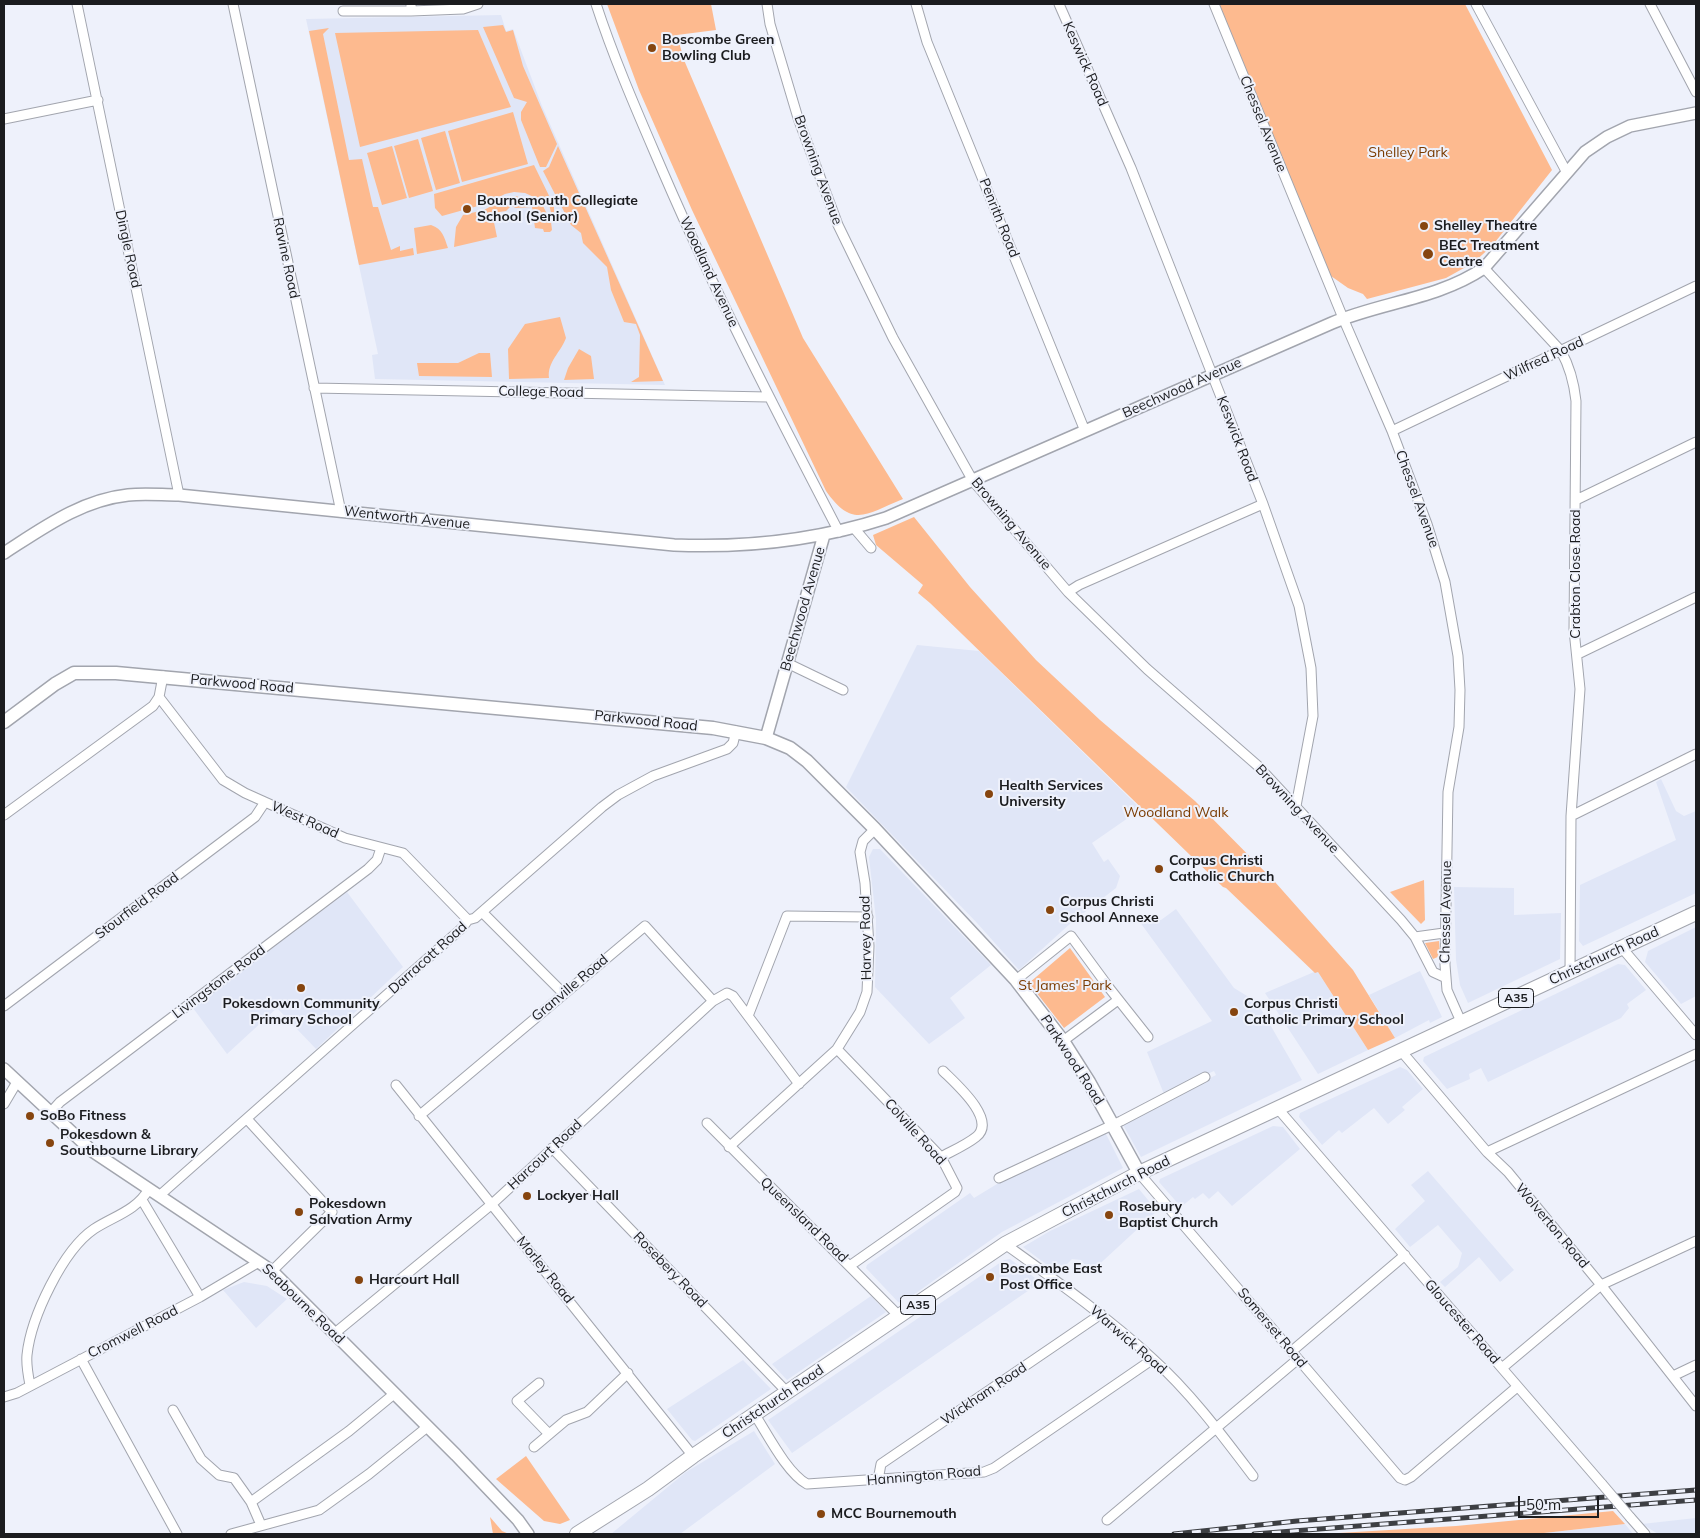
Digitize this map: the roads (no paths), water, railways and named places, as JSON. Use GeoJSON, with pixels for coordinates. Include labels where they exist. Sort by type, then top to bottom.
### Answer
{"type":"FeatureCollection","features":[{"type":"Feature","properties":{"kind":"main road","name":"Parkwood Road"},"geometry":{"type":"LineString","coordinates":[[4,722],[55,684],[74,673],[163,676],[516,708],[736,731],[766,738],[790,748],[807,761],[875,829],[1016,980],[1063,1041],[1139,1173]]}},
{"type":"Feature","properties":{"kind":"main road","name":"Christchurch Road"},"geometry":{"type":"LineString","coordinates":[[577,1534],[648,1489],[693,1456],[1005,1244],[1139,1173],[1279,1110],[1696,913]]}},
{"type":"Feature","properties":{"kind":"street","name":"Dingle Road"},"geometry":{"type":"LineString","coordinates":[[77,4],[179,495]]}},
{"type":"Feature","properties":{"kind":"street","name":"Ravine Road"},"geometry":{"type":"LineString","coordinates":[[232,4],[341,512]]}},
{"type":"Feature","properties":{"kind":"street"},"geometry":{"type":"LineString","coordinates":[[343,11],[411,7],[463,9],[478,4]]}},
{"type":"Feature","properties":{"kind":"street","name":"Woodland Avenue"},"geometry":{"type":"LineString","coordinates":[[596,4],[623,81],[685,223],[768,397],[839,532]]}},
{"type":"Feature","properties":{"kind":"street","name":"Browning Avenue"},"geometry":{"type":"LineString","coordinates":[[767,4],[770,24],[798,118],[838,225],[893,338],[973,480],[1068,592],[1147,669],[1258,766],[1296,806],[1415,937],[1433,972],[1446,978]]}},
{"type":"Feature","properties":{"kind":"street","name":"Penrith Road"},"geometry":{"type":"LineString","coordinates":[[916,4],[927,42],[1085,431]]}},
{"type":"Feature","properties":{"kind":"street","name":"Keswick Road"},"geometry":{"type":"LineString","coordinates":[[1059,4],[1131,168],[1263,504],[1299,606],[1312,668],[1313,716],[1296,806]]}},
{"type":"Feature","properties":{"kind":"street","name":"Chessel Avenue"},"geometry":{"type":"LineString","coordinates":[[1214,4],[1343,318],[1392,431],[1427,524],[1445,582],[1458,656],[1459,727],[1448,792],[1444,933],[1447,990],[1462,1024]]}},
{"type":"Feature","properties":{"kind":"street"},"geometry":{"type":"LineString","coordinates":[[1476,4],[1566,171]]}},
{"type":"Feature","properties":{"kind":"street"},"geometry":{"type":"LineString","coordinates":[[1650,4],[1696,92]]}},
{"type":"Feature","properties":{"kind":"street"},"geometry":{"type":"LineString","coordinates":[[4,119],[98,100]]}},
{"type":"Feature","properties":{"kind":"street","name":"Beechwood Avenue"},"geometry":{"type":"LineString","coordinates":[[766,738],[824,535],[886,518],[1343,318],[1447,289],[1484,268],[1566,171],[1585,152],[1630,126],[1696,113]]}},
{"type":"Feature","properties":{"kind":"street","name":"Crabton Close Road"},"geometry":{"type":"LineString","coordinates":[[1484,268],[1561,351],[1568,362],[1576,401],[1574,630],[1578,654],[1580,690],[1570,816],[1570,972]]}},
{"type":"Feature","properties":{"kind":"street","name":"Wilfred Road"},"geometry":{"type":"LineString","coordinates":[[1392,431],[1696,286]]}},
{"type":"Feature","properties":{"kind":"street","name":"College Road"},"geometry":{"type":"LineString","coordinates":[[314,388],[768,397]]}},
{"type":"Feature","properties":{"kind":"street"},"geometry":{"type":"LineString","coordinates":[[1576,500],[1696,442]]}},
{"type":"Feature","properties":{"kind":"street","name":"Wentworth Avenue"},"geometry":{"type":"LineString","coordinates":[[4,553],[52,522],[93,502],[129,494],[179,495],[710,546],[824,535]]}},
{"type":"Feature","properties":{"kind":"street"},"geometry":{"type":"LineString","coordinates":[[1068,592],[1079,585],[1263,504]]}},
{"type":"Feature","properties":{"kind":"street"},"geometry":{"type":"LineString","coordinates":[[854,528],[871,548]]}},
{"type":"Feature","properties":{"kind":"street"},"geometry":{"type":"LineString","coordinates":[[1578,654],[1696,597]]}},
{"type":"Feature","properties":{"kind":"street"},"geometry":{"type":"LineString","coordinates":[[787,663],[843,690]]}},
{"type":"Feature","properties":{"kind":"street"},"geometry":{"type":"LineString","coordinates":[[4,815],[153,706],[159,697],[163,676]]}},
{"type":"Feature","properties":{"kind":"street","name":"West Road"},"geometry":{"type":"LineString","coordinates":[[159,697],[224,780],[265,802],[345,838],[403,853],[468,920]]}},
{"type":"Feature","properties":{"kind":"street","name":"Darracott Road"},"geometry":{"type":"LineString","coordinates":[[159,1196],[462,928],[468,920],[475,918],[566,837],[618,795],[653,776],[727,749],[733,743],[736,731]]}},
{"type":"Feature","properties":{"kind":"street"},"geometry":{"type":"LineString","coordinates":[[1570,816],[1696,754]]}},
{"type":"Feature","properties":{"kind":"street","name":"Stourfield Road"},"geometry":{"type":"LineString","coordinates":[[4,1006],[255,817],[265,802]]}},
{"type":"Feature","properties":{"kind":"street","name":"Harvey Road"},"geometry":{"type":"LineString","coordinates":[[729,1146],[837,1049],[854,1025],[867,992],[868,917],[860,852],[863,842],[875,829]]}},
{"type":"Feature","properties":{"kind":"street","name":"Livingstone Road"},"geometry":{"type":"LineString","coordinates":[[51,1112],[60,1102],[368,869],[376,860],[381,848]]}},
{"type":"Feature","properties":{"kind":"street"},"geometry":{"type":"LineString","coordinates":[[482,912],[563,993]]}},
{"type":"Feature","properties":{"kind":"street"},"geometry":{"type":"LineString","coordinates":[[748,1016],[787,916],[868,917]]}},
{"type":"Feature","properties":{"kind":"street","name":"Granville Road"},"geometry":{"type":"LineString","coordinates":[[420,1116],[563,993],[645,926],[713,1001]]}},
{"type":"Feature","properties":{"kind":"street"},"geometry":{"type":"LineString","coordinates":[[1415,937],[1444,933]]}},
{"type":"Feature","properties":{"kind":"street"},"geometry":{"type":"LineString","coordinates":[[1016,980],[1072,936],[1118,1000],[1148,1037]]}},
{"type":"Feature","properties":{"kind":"street"},"geometry":{"type":"LineString","coordinates":[[1622,948],[1696,1035]]}},
{"type":"Feature","properties":{"kind":"street"},"geometry":{"type":"LineString","coordinates":[[713,1001],[727,993],[733,996],[799,1084]]}},
{"type":"Feature","properties":{"kind":"street"},"geometry":{"type":"LineString","coordinates":[[1063,1041],[1118,1000]]}},
{"type":"Feature","properties":{"kind":"street","name":"Harcourt Road"},"geometry":{"type":"LineString","coordinates":[[335,1333],[492,1204],[713,1001]]}},
{"type":"Feature","properties":{"kind":"street","name":"Colville Road"},"geometry":{"type":"LineString","coordinates":[[837,1049],[941,1157],[956,1184],[955,1192],[851,1265]]}},
{"type":"Feature","properties":{"kind":"street","name":"Wolverton Road"},"geometry":{"type":"LineString","coordinates":[[1402,1052],[1487,1152],[1508,1172],[1601,1285],[1696,1406]]}},
{"type":"Feature","properties":{"kind":"street"},"geometry":{"type":"LineString","coordinates":[[1487,1152],[1696,1054]]}},
{"type":"Feature","properties":{"kind":"street","name":"Seabourne Road"},"geometry":{"type":"LineString","coordinates":[[4,1069],[92,1151],[272,1271],[518,1520],[528,1534]]}},
{"type":"Feature","properties":{"kind":"street"},"geometry":{"type":"LineString","coordinates":[[941,1157],[977,1137],[982,1127],[981,1116],[965,1093],[943,1071]]}},
{"type":"Feature","properties":{"kind":"street"},"geometry":{"type":"LineString","coordinates":[[999,1178],[1205,1078]]}},
{"type":"Feature","properties":{"kind":"street"},"geometry":{"type":"LineString","coordinates":[[4,1104],[17,1082]]}},
{"type":"Feature","properties":{"kind":"street","name":"Morley Road"},"geometry":{"type":"LineString","coordinates":[[396,1086],[693,1456]]}},
{"type":"Feature","properties":{"kind":"street","name":"Gloucester Road"},"geometry":{"type":"LineString","coordinates":[[1279,1110],[1644,1534]]}},
{"type":"Feature","properties":{"kind":"street"},"geometry":{"type":"LineString","coordinates":[[247,1119],[332,1212],[272,1271]]}},
{"type":"Feature","properties":{"kind":"street","name":"Queensland Road"},"geometry":{"type":"LineString","coordinates":[[707,1123],[851,1265],[900,1317]]}},
{"type":"Feature","properties":{"kind":"street","name":"Rosebery Road"},"geometry":{"type":"LineString","coordinates":[[552,1148],[788,1392]]}},
{"type":"Feature","properties":{"kind":"street","name":"Somerset Road"},"geometry":{"type":"LineString","coordinates":[[1139,1173],[1400,1478],[1406,1480],[1517,1387]]}},
{"type":"Feature","properties":{"kind":"street"},"geometry":{"type":"LineString","coordinates":[[30,1385],[26,1362],[28,1350],[40,1312],[62,1263],[78,1244],[94,1230],[132,1209],[142,1200],[149,1189]]}},
{"type":"Feature","properties":{"kind":"street"},"geometry":{"type":"LineString","coordinates":[[142,1200],[200,1297]]}},
{"type":"Feature","properties":{"kind":"street"},"geometry":{"type":"LineString","coordinates":[[1502,1368],[1601,1285],[1696,1241]]}},
{"type":"Feature","properties":{"kind":"street","name":"Warwick Road"},"geometry":{"type":"LineString","coordinates":[[1005,1244],[1101,1314],[1153,1359],[1216,1427],[1253,1476]]}},
{"type":"Feature","properties":{"kind":"street"},"geometry":{"type":"LineString","coordinates":[[1107,1520],[1216,1427],[1405,1255]]}},
{"type":"Feature","properties":{"kind":"street","name":"Cromwell Road"},"geometry":{"type":"LineString","coordinates":[[4,1397],[200,1297],[259,1262]]}},
{"type":"Feature","properties":{"kind":"street","name":"Wickham Road"},"geometry":{"type":"LineString","coordinates":[[878,1480],[881,1464],[1101,1314]]}},
{"type":"Feature","properties":{"kind":"street"},"geometry":{"type":"LineString","coordinates":[[81,1359],[177,1534]]}},
{"type":"Feature","properties":{"kind":"street","name":"Hannington Road"},"geometry":{"type":"LineString","coordinates":[[755,1415],[785,1461],[800,1480],[807,1484],[989,1471],[1153,1359]]}},
{"type":"Feature","properties":{"kind":"street"},"geometry":{"type":"LineString","coordinates":[[1673,1376],[1696,1365]]}},
{"type":"Feature","properties":{"kind":"street"},"geometry":{"type":"LineString","coordinates":[[534,1446],[566,1420],[587,1412],[628,1373]]}},
{"type":"Feature","properties":{"kind":"street"},"geometry":{"type":"LineString","coordinates":[[539,1383],[516,1401],[549,1434]]}},
{"type":"Feature","properties":{"kind":"street"},"geometry":{"type":"LineString","coordinates":[[252,1502],[349,1431],[394,1394]]}},
{"type":"Feature","properties":{"kind":"street"},"geometry":{"type":"LineString","coordinates":[[174,1410],[201,1459],[219,1476],[234,1478],[252,1502],[261,1525]]}},
{"type":"Feature","properties":{"kind":"street"},"geometry":{"type":"LineString","coordinates":[[231,1534],[319,1510],[369,1474],[426,1428]]}},
{"type":"Feature","properties":{"kind":"railway"},"geometry":{"type":"LineString","coordinates":[[1174,1534],[1297,1521],[1696,1490]]}},
{"type":"Feature","properties":{"kind":"railway"},"geometry":{"type":"LineString","coordinates":[[1254,1534],[1696,1500]]}},
{"type":"Feature","properties":{"kind":"place","name":"Boscombe Green Bowling Club"},"geometry":{"type":"Point","coordinates":[652,48]}},
{"type":"Feature","properties":{"kind":"place","name":"Bournemouth Collegiate School (Senior)"},"geometry":{"type":"Point","coordinates":[467,209]}},
{"type":"Feature","properties":{"kind":"place","name":"Shelley Theatre"},"geometry":{"type":"Point","coordinates":[1424,226]}},
{"type":"Feature","properties":{"kind":"place","name":"BEC Treatment Centre"},"geometry":{"type":"Point","coordinates":[1428,254]}},
{"type":"Feature","properties":{"kind":"place","name":"Health Services University"},"geometry":{"type":"Point","coordinates":[989,794]}},
{"type":"Feature","properties":{"kind":"place","name":"Corpus Christi Catholic Church"},"geometry":{"type":"Point","coordinates":[1159,869]}},
{"type":"Feature","properties":{"kind":"place","name":"Corpus Christi School Annexe"},"geometry":{"type":"Point","coordinates":[1050,910]}},
{"type":"Feature","properties":{"kind":"place","name":"Pokesdown Community Primary School"},"geometry":{"type":"Point","coordinates":[301,988]}},
{"type":"Feature","properties":{"kind":"place","name":"Corpus Christi Catholic Primary School"},"geometry":{"type":"Point","coordinates":[1234,1012]}},
{"type":"Feature","properties":{"kind":"place","name":"SoBo Fitness"},"geometry":{"type":"Point","coordinates":[30,1116]}},
{"type":"Feature","properties":{"kind":"place","name":"Pokesdown & Southbourne Library"},"geometry":{"type":"Point","coordinates":[50,1143]}},
{"type":"Feature","properties":{"kind":"place","name":"Lockyer Hall"},"geometry":{"type":"Point","coordinates":[527,1196]}},
{"type":"Feature","properties":{"kind":"place","name":"Pokesdown Salvation Army"},"geometry":{"type":"Point","coordinates":[299,1212]}},
{"type":"Feature","properties":{"kind":"place","name":"Rosebury Baptist Church"},"geometry":{"type":"Point","coordinates":[1109,1215]}},
{"type":"Feature","properties":{"kind":"place","name":"Boscombe East Post Office"},"geometry":{"type":"Point","coordinates":[990,1277]}},
{"type":"Feature","properties":{"kind":"place","name":"Harcourt Hall"},"geometry":{"type":"Point","coordinates":[359,1280]}},
{"type":"Feature","properties":{"kind":"place","name":"MCC Bournemouth"},"geometry":{"type":"Point","coordinates":[821,1514]}},
{"type":"Feature","properties":{"kind":"park label","name":"Shelley Park"},"geometry":{"type":"Point","coordinates":[1408,153]}},
{"type":"Feature","properties":{"kind":"park label","name":"Woodland Walk"},"geometry":{"type":"Point","coordinates":[1176,813]}},
{"type":"Feature","properties":{"kind":"park label","name":"St James' Park"},"geometry":{"type":"Point","coordinates":[1065,986]}}]}
